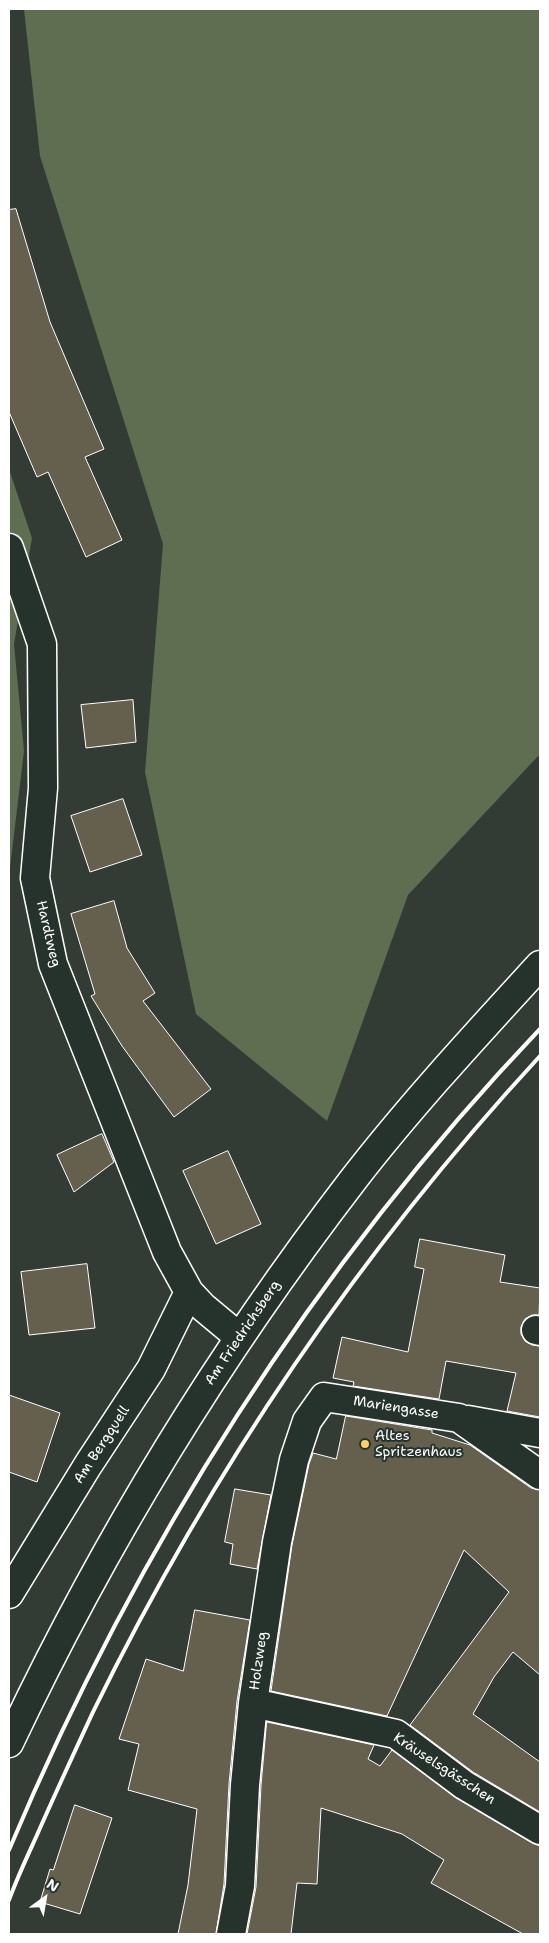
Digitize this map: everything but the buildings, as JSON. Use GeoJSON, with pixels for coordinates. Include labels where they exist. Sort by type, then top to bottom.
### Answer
{"type":"FeatureCollection","features":[{"type":"Feature","properties":{"kind":"street","name":"Hardtweg"},"geometry":{"type":"LineString","coordinates":[[9,548],[42,644],[43,788],[35,878],[53,964],[167,1252],[189,1292],[203,1307],[239,1336]]}},
{"type":"Feature","properties":{"kind":"street","name":"Am Friedrichsberg"},"geometry":{"type":"LineString","coordinates":[[9,1743],[39,1680],[106,1552],[164,1453],[239,1336],[285,1270],[354,1179],[438,1077],[540,965]]}},
{"type":"Feature","properties":{"kind":"street","name":"Am Bergquell"},"geometry":{"type":"LineString","coordinates":[[9,1594],[88,1465],[151,1369],[189,1292]]}},
{"type":"Feature","properties":{"kind":"street","name":"Mariengasse"},"geometry":{"type":"LineString","coordinates":[[324,1397],[459,1418],[540,1475]]}},
{"type":"Feature","properties":{"kind":"street","name":"Holzweg"},"geometry":{"type":"LineString","coordinates":[[231,1934],[240,1886],[245,1785],[253,1703],[277,1542],[294,1460],[307,1421],[324,1397]]}},
{"type":"Feature","properties":{"kind":"street"},"geometry":{"type":"LineString","coordinates":[[459,1418],[540,1433]]}},
{"type":"Feature","properties":{"kind":"street","name":"Kräuselsgässchen"},"geometry":{"type":"LineString","coordinates":[[253,1703],[396,1734],[464,1785],[540,1830]]}},
{"type":"Feature","properties":{"kind":"green space"},"geometry":{"type":"Polygon","coordinates":[[[24,9],[540,9],[540,754],[408,895],[327,1121],[196,1014],[145,772],[163,544],[40,156],[24,9]]]}},
{"type":"Feature","properties":{"kind":"green space"},"geometry":{"type":"Polygon","coordinates":[[[9,469],[32,538],[14,644],[24,751],[9,876],[9,469]]]}},
{"type":"Feature","properties":{"kind":"railway"},"geometry":{"type":"LineString","coordinates":[[9,1850],[59,1738],[114,1628],[173,1520],[237,1415],[306,1313],[380,1215],[458,1120],[540,1029]]}},
{"type":"Feature","properties":{"kind":"railway"},"geometry":{"type":"LineString","coordinates":[[9,1900],[93,1712],[138,1623],[238,1451],[350,1286],[474,1130],[540,1056]]}},
{"type":"Feature","properties":{"kind":"place","name":"Altes Spritzenhaus"},"geometry":{"type":"Point","coordinates":[365,1444]}}]}
